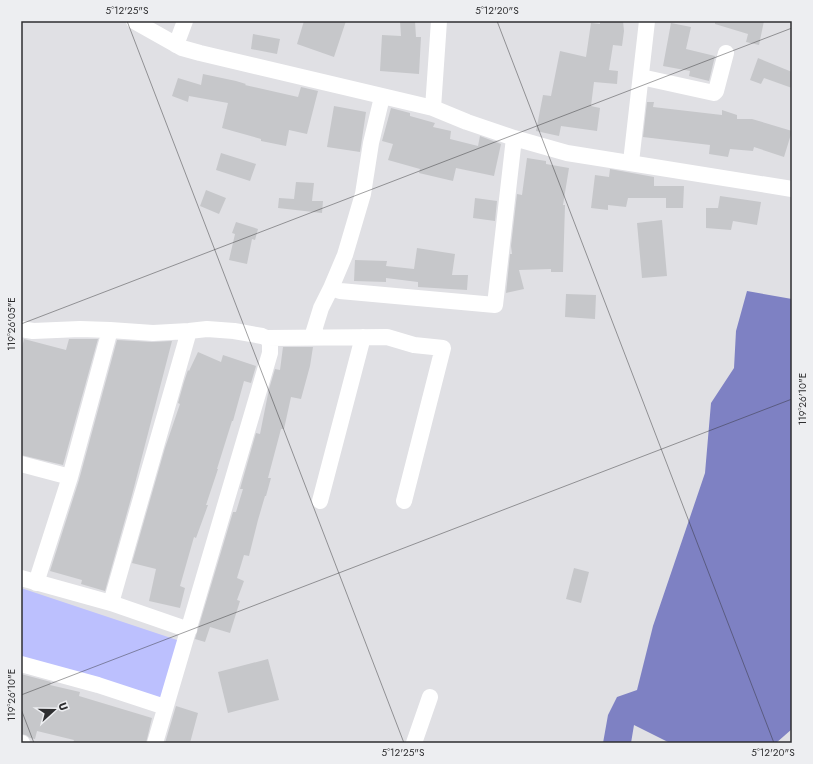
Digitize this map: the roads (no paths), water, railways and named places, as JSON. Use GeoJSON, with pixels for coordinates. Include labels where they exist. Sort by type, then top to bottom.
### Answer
{"type":"FeatureCollection","features":[{"type":"Feature","properties":{"kind":"street"},"geometry":{"type":"LineString","coordinates":[[134,21],[182,48],[433,108],[467,122],[514,138],[568,153],[792,189]]}},
{"type":"Feature","properties":{"kind":"street"},"geometry":{"type":"LineString","coordinates":[[176,45],[184,21]]}},
{"type":"Feature","properties":{"kind":"street"},"geometry":{"type":"LineString","coordinates":[[433,108],[439,21]]}},
{"type":"Feature","properties":{"kind":"street"},"geometry":{"type":"LineString","coordinates":[[631,162],[647,21]]}},
{"type":"Feature","properties":{"kind":"street"},"geometry":{"type":"LineString","coordinates":[[641,77],[714,93],[716,91],[726,53]]}},
{"type":"Feature","properties":{"kind":"street"},"geometry":{"type":"LineString","coordinates":[[312,337],[321,308],[345,255],[363,194],[371,143],[382,97]]}},
{"type":"Feature","properties":{"kind":"street"},"geometry":{"type":"LineString","coordinates":[[331,288],[354,293],[495,305],[514,138]]}},
{"type":"Feature","properties":{"kind":"street"},"geometry":{"type":"LineString","coordinates":[[21,329],[33,331],[80,329],[153,333],[207,329],[234,331],[266,338],[387,337],[414,345],[443,348],[404,501]]}},
{"type":"Feature","properties":{"kind":"street"},"geometry":{"type":"LineString","coordinates":[[110,330],[70,477],[28,580],[111,604],[189,630]]}},
{"type":"Feature","properties":{"kind":"street"},"geometry":{"type":"LineString","coordinates":[[111,604],[189,331]]}},
{"type":"Feature","properties":{"kind":"street"},"geometry":{"type":"LineString","coordinates":[[320,501],[363,337]]}},
{"type":"Feature","properties":{"kind":"street"},"geometry":{"type":"LineString","coordinates":[[155,743],[270,353],[270,343],[266,338]]}},
{"type":"Feature","properties":{"kind":"street"},"geometry":{"type":"LineString","coordinates":[[21,464],[70,477]]}},
{"type":"Feature","properties":{"kind":"street"},"geometry":{"type":"LineString","coordinates":[[21,664],[98,685],[165,707]]}},
{"type":"Feature","properties":{"kind":"street"},"geometry":{"type":"LineString","coordinates":[[414,743],[430,697]]}}]}
